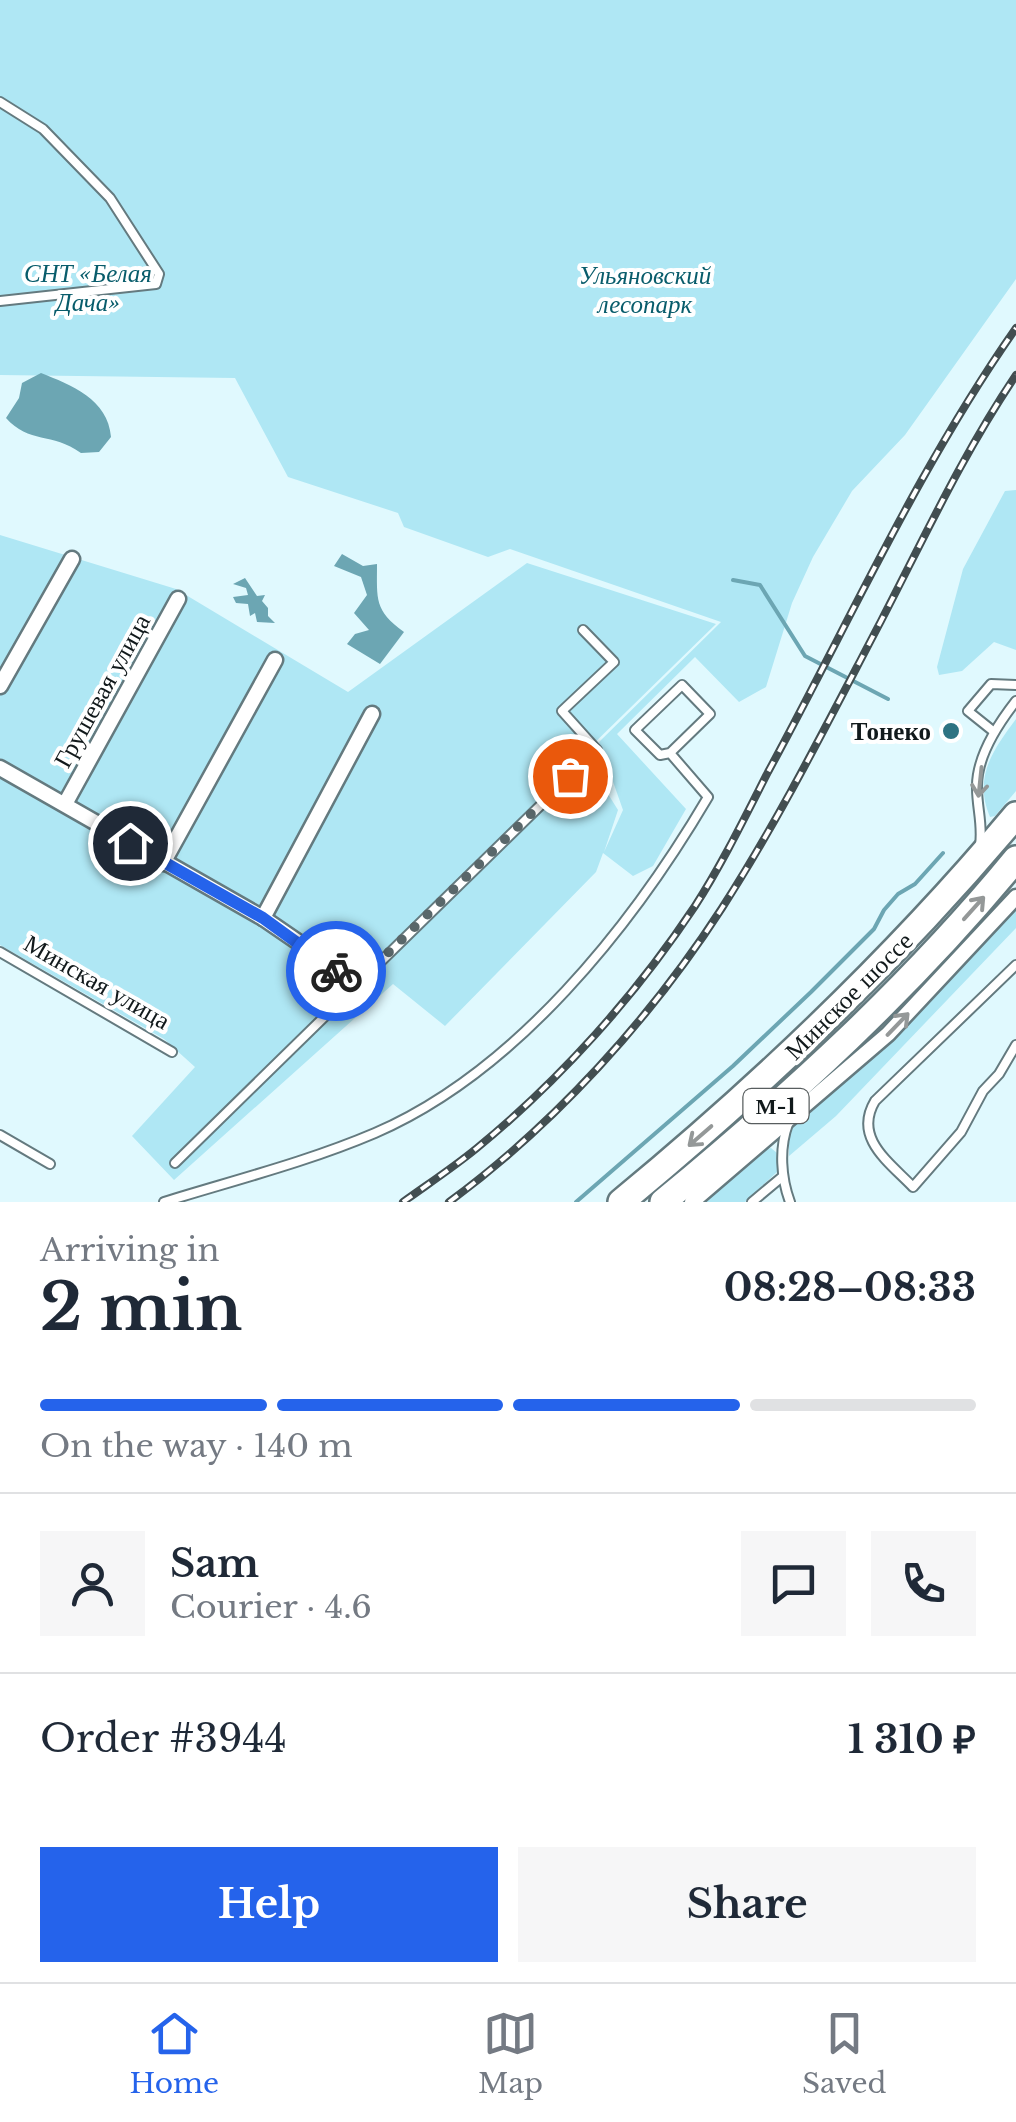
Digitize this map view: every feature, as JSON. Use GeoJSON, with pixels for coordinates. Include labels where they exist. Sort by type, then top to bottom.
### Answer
{"type":"FeatureCollection","features":[{"type":"Feature","properties":{"kind":"highway","name":"Минское шоссе"},"geometry":{"type":"LineString","coordinates":[[621,1202],[809,1038],[969,871],[1016,815]]}},
{"type":"Feature","properties":{"kind":"highway","name":"Минское шоссе"},"geometry":{"type":"LineString","coordinates":[[662,1202],[780,1103],[884,1005],[1016,859]]}},
{"type":"Feature","properties":{"kind":"street"},"geometry":{"type":"LineString","coordinates":[[0,686],[72,559]]}},
{"type":"Feature","properties":{"kind":"street","name":"Грушевая улица"},"geometry":{"type":"LineString","coordinates":[[65,804],[178,599]]}},
{"type":"Feature","properties":{"kind":"street"},"geometry":{"type":"LineString","coordinates":[[163,863],[275,660]]}},
{"type":"Feature","properties":{"kind":"street"},"geometry":{"type":"LineString","coordinates":[[263,918],[372,714]]}},
{"type":"Feature","properties":{"kind":"street"},"geometry":{"type":"LineString","coordinates":[[0,768],[263,918],[354,986]]}},
{"type":"Feature","properties":{"kind":"street"},"geometry":{"type":"LineString","coordinates":[[692,1202],[888,1034],[1016,897]]}},
{"type":"Feature","properties":{"kind":"lane"},"geometry":{"type":"LineString","coordinates":[[0,102],[43,129],[110,198],[159,274],[156,284],[0,301]]}},
{"type":"Feature","properties":{"kind":"lane"},"geometry":{"type":"LineString","coordinates":[[175,1163],[597,750],[562,711],[614,662],[583,630]]}},
{"type":"Feature","properties":{"kind":"lane"},"geometry":{"type":"LineString","coordinates":[[993,731],[968,712],[992,684],[1016,685]]}},
{"type":"Feature","properties":{"kind":"lane"},"geometry":{"type":"LineString","coordinates":[[682,686],[710,714],[670,753],[660,755],[636,730],[682,686]]}},
{"type":"Feature","properties":{"kind":"lane"},"geometry":{"type":"LineString","coordinates":[[969,871],[980,848],[982,831],[976,784],[993,731],[1016,700]]}},
{"type":"Feature","properties":{"kind":"lane"},"geometry":{"type":"LineString","coordinates":[[164,1202],[317,1155],[376,1132],[469,1077],[518,1036],[622,925],[670,862],[708,797],[670,753]]}},
{"type":"Feature","properties":{"kind":"lane","name":"Минская улица"},"geometry":{"type":"LineString","coordinates":[[0,952],[172,1052]]}},
{"type":"Feature","properties":{"kind":"lane"},"geometry":{"type":"LineString","coordinates":[[1016,966],[875,1101],[867,1115],[866,1126],[876,1147],[913,1187],[962,1132],[1016,1045]]}},
{"type":"Feature","properties":{"kind":"lane"},"geometry":{"type":"LineString","coordinates":[[810,1102],[884,1005]]}},
{"type":"Feature","properties":{"kind":"lane"},"geometry":{"type":"LineString","coordinates":[[789,1120],[784,1135],[782,1176],[790,1202]]}},
{"type":"Feature","properties":{"kind":"lane"},"geometry":{"type":"LineString","coordinates":[[0,1135],[50,1164]]}},
{"type":"Feature","properties":{"kind":"lane"},"geometry":{"type":"LineString","coordinates":[[752,1202],[782,1176]]}},
{"type":"Feature","properties":{"kind":"green space"},"geometry":{"type":"Polygon","coordinates":[[[0,0],[1016,0],[1016,279],[905,435],[852,491],[813,557],[792,603],[766,687],[739,702],[695,657],[617,734],[686,809],[653,866],[633,876],[603,853],[596,872],[445,1026],[393,984],[174,1180],[132,1136],[195,1067],[164,1039],[0,945],[0,535],[176,589],[348,692],[527,563],[716,624],[583,754],[618,810],[604,852],[623,810],[599,742],[721,622],[510,549],[488,557],[404,527],[398,513],[288,477],[235,378],[0,375],[0,0]]]}},
{"type":"Feature","properties":{"kind":"green space"},"geometry":{"type":"Polygon","coordinates":[[[1016,490],[1016,650],[994,642],[962,671],[939,675],[937,667],[963,569],[1005,491],[1016,490]]]}},
{"type":"Feature","properties":{"kind":"green space"},"geometry":{"type":"Polygon","coordinates":[[[1016,719],[1016,791],[990,817],[984,789],[988,765],[1016,719]]]}},
{"type":"Feature","properties":{"kind":"green space"},"geometry":{"type":"Polygon","coordinates":[[[1016,907],[1016,928],[836,1116],[789,1156],[789,1135],[796,1122],[912,1020],[1016,907]]]}},
{"type":"Feature","properties":{"kind":"green space"},"geometry":{"type":"Polygon","coordinates":[[[771,1148],[777,1153],[777,1172],[745,1202],[703,1202],[764,1150],[771,1148]]]}},
{"type":"Feature","properties":{"kind":"shaded area"},"geometry":{"type":"Polygon","coordinates":[[[41,373],[86,395],[103,413],[111,437],[99,452],[81,453],[23,431],[6,418],[19,398],[22,383],[41,373]]]}},
{"type":"Feature","properties":{"kind":"shaded area"},"geometry":{"type":"Polygon","coordinates":[[[342,554],[363,566],[377,564],[379,603],[387,617],[404,632],[380,664],[347,644],[355,634],[369,630],[354,613],[367,595],[361,577],[334,566],[342,554]]]}},
{"type":"Feature","properties":{"kind":"shaded area"},"geometry":{"type":"Polygon","coordinates":[[[245,578],[257,596],[265,595],[262,601],[275,623],[257,622],[255,613],[250,616],[248,604],[236,603],[233,597],[248,595],[246,588],[233,584],[245,578]]]}},
{"type":"Feature","properties":{"kind":"waterway"},"geometry":{"type":"LineString","coordinates":[[733,580],[760,585],[805,656],[888,699]]}},
{"type":"Feature","properties":{"kind":"waterway"},"geometry":{"type":"LineString","coordinates":[[576,1202],[733,1066],[811,992],[874,929],[898,894],[915,884],[943,853]]}},
{"type":"Feature","properties":{"kind":"railway"},"geometry":{"type":"LineString","coordinates":[[403,1202],[468,1155],[538,1094],[622,1004],[672,939],[724,857],[947,435],[1016,328]]}},
{"type":"Feature","properties":{"kind":"railway"},"geometry":{"type":"LineString","coordinates":[[449,1202],[526,1139],[599,1067],[694,949],[785,802],[962,465],[1016,375]]}},
{"type":"Feature","properties":{"kind":"way so far"},"geometry":{"type":"LineString","coordinates":[[336,971],[354,986],[570,776]]}},
{"type":"Feature","properties":{"kind":"place","name":"Тонеко"},"geometry":{"type":"Point","coordinates":[951,731]}},
{"type":"Feature","properties":{"kind":"route"},"geometry":{"type":"LineString","coordinates":[[130,843],[263,918],[336,971]]}},
{"type":"Feature","properties":{"kind":"park label","name":"СНТ «Белая Дача»"},"geometry":{"type":"Point","coordinates":[88,288]}},
{"type":"Feature","properties":{"kind":"park label","name":"Ульяновский лесопарк"},"geometry":{"type":"Point","coordinates":[645,290]}}]}
